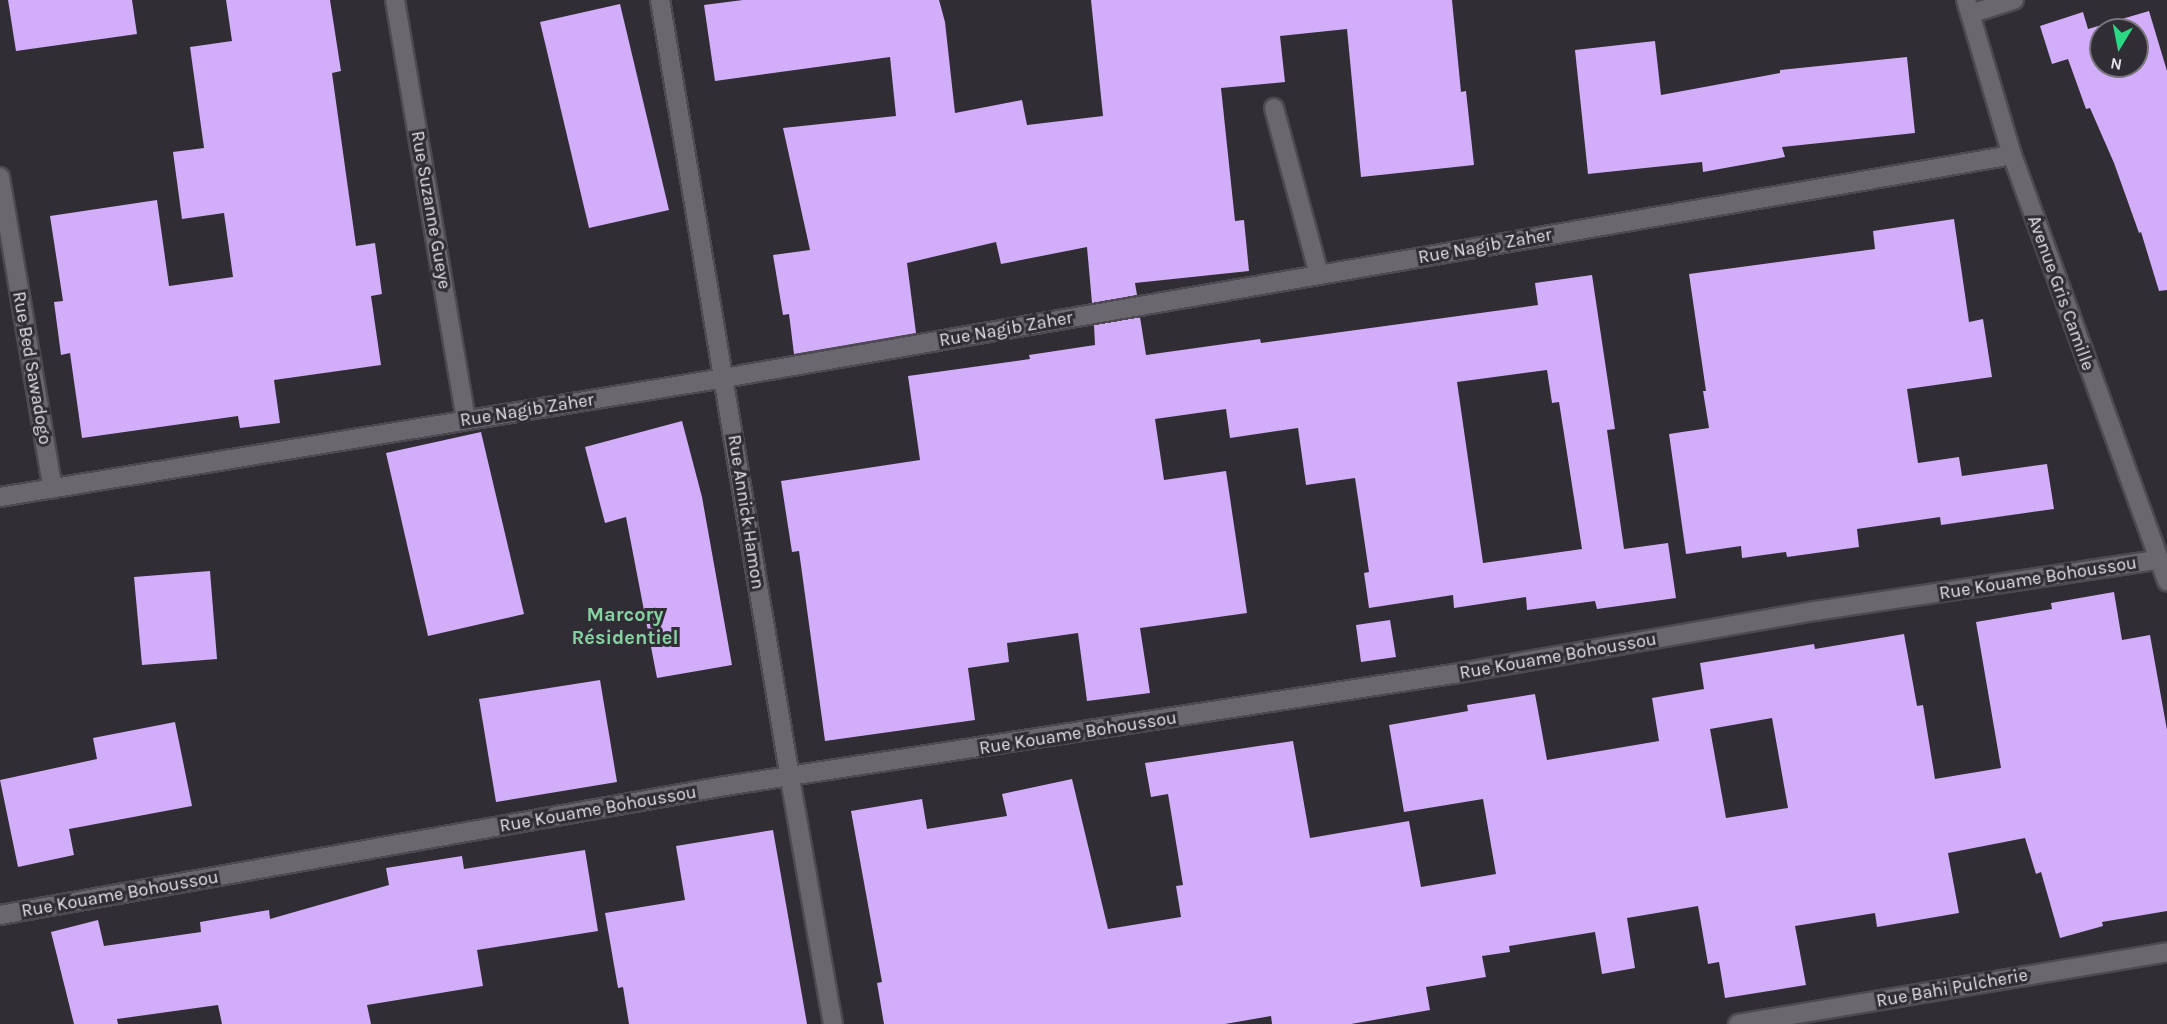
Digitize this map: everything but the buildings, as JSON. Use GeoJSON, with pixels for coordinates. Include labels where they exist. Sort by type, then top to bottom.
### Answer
{"type":"FeatureCollection","features":[{"type":"Feature","properties":{"kind":"street","name":"Rue Suzanne Gueye"},"geometry":{"type":"LineString","coordinates":[[395,0],[466,420]]}},
{"type":"Feature","properties":{"kind":"street","name":"Rue Annick Hamon"},"geometry":{"type":"LineString","coordinates":[[660,0],[789,778],[833,1024]]}},
{"type":"Feature","properties":{"kind":"street"},"geometry":{"type":"LineString","coordinates":[[1968,7],[2014,0]]}},
{"type":"Feature","properties":{"kind":"street","name":"Avenue Gris Camille"},"geometry":{"type":"LineString","coordinates":[[1968,7],[2012,155],[2167,582]]}},
{"type":"Feature","properties":{"kind":"street"},"geometry":{"type":"LineString","coordinates":[[1274,108],[1319,275]]}},
{"type":"Feature","properties":{"kind":"street","name":"Rue Nagib Zaher"},"geometry":{"type":"LineString","coordinates":[[0,497],[724,378],[2012,155]]}},
{"type":"Feature","properties":{"kind":"street","name":"Rue Bed Sawadogo"},"geometry":{"type":"LineString","coordinates":[[0,177],[53,489]]}},
{"type":"Feature","properties":{"kind":"street","name":"Rue Kouame Bohoussou"},"geometry":{"type":"LineString","coordinates":[[0,915],[725,786],[789,778],[1452,674],[1815,611],[2158,560]]}},
{"type":"Feature","properties":{"kind":"street","name":"Rue Bahi Pulcherie"},"geometry":{"type":"LineString","coordinates":[[1738,1024],[2167,952]]}},
{"type":"Feature","properties":{"kind":"district","name":"Marcory Résidentiel"},"geometry":{"type":"Point","coordinates":[625,626]}}]}
